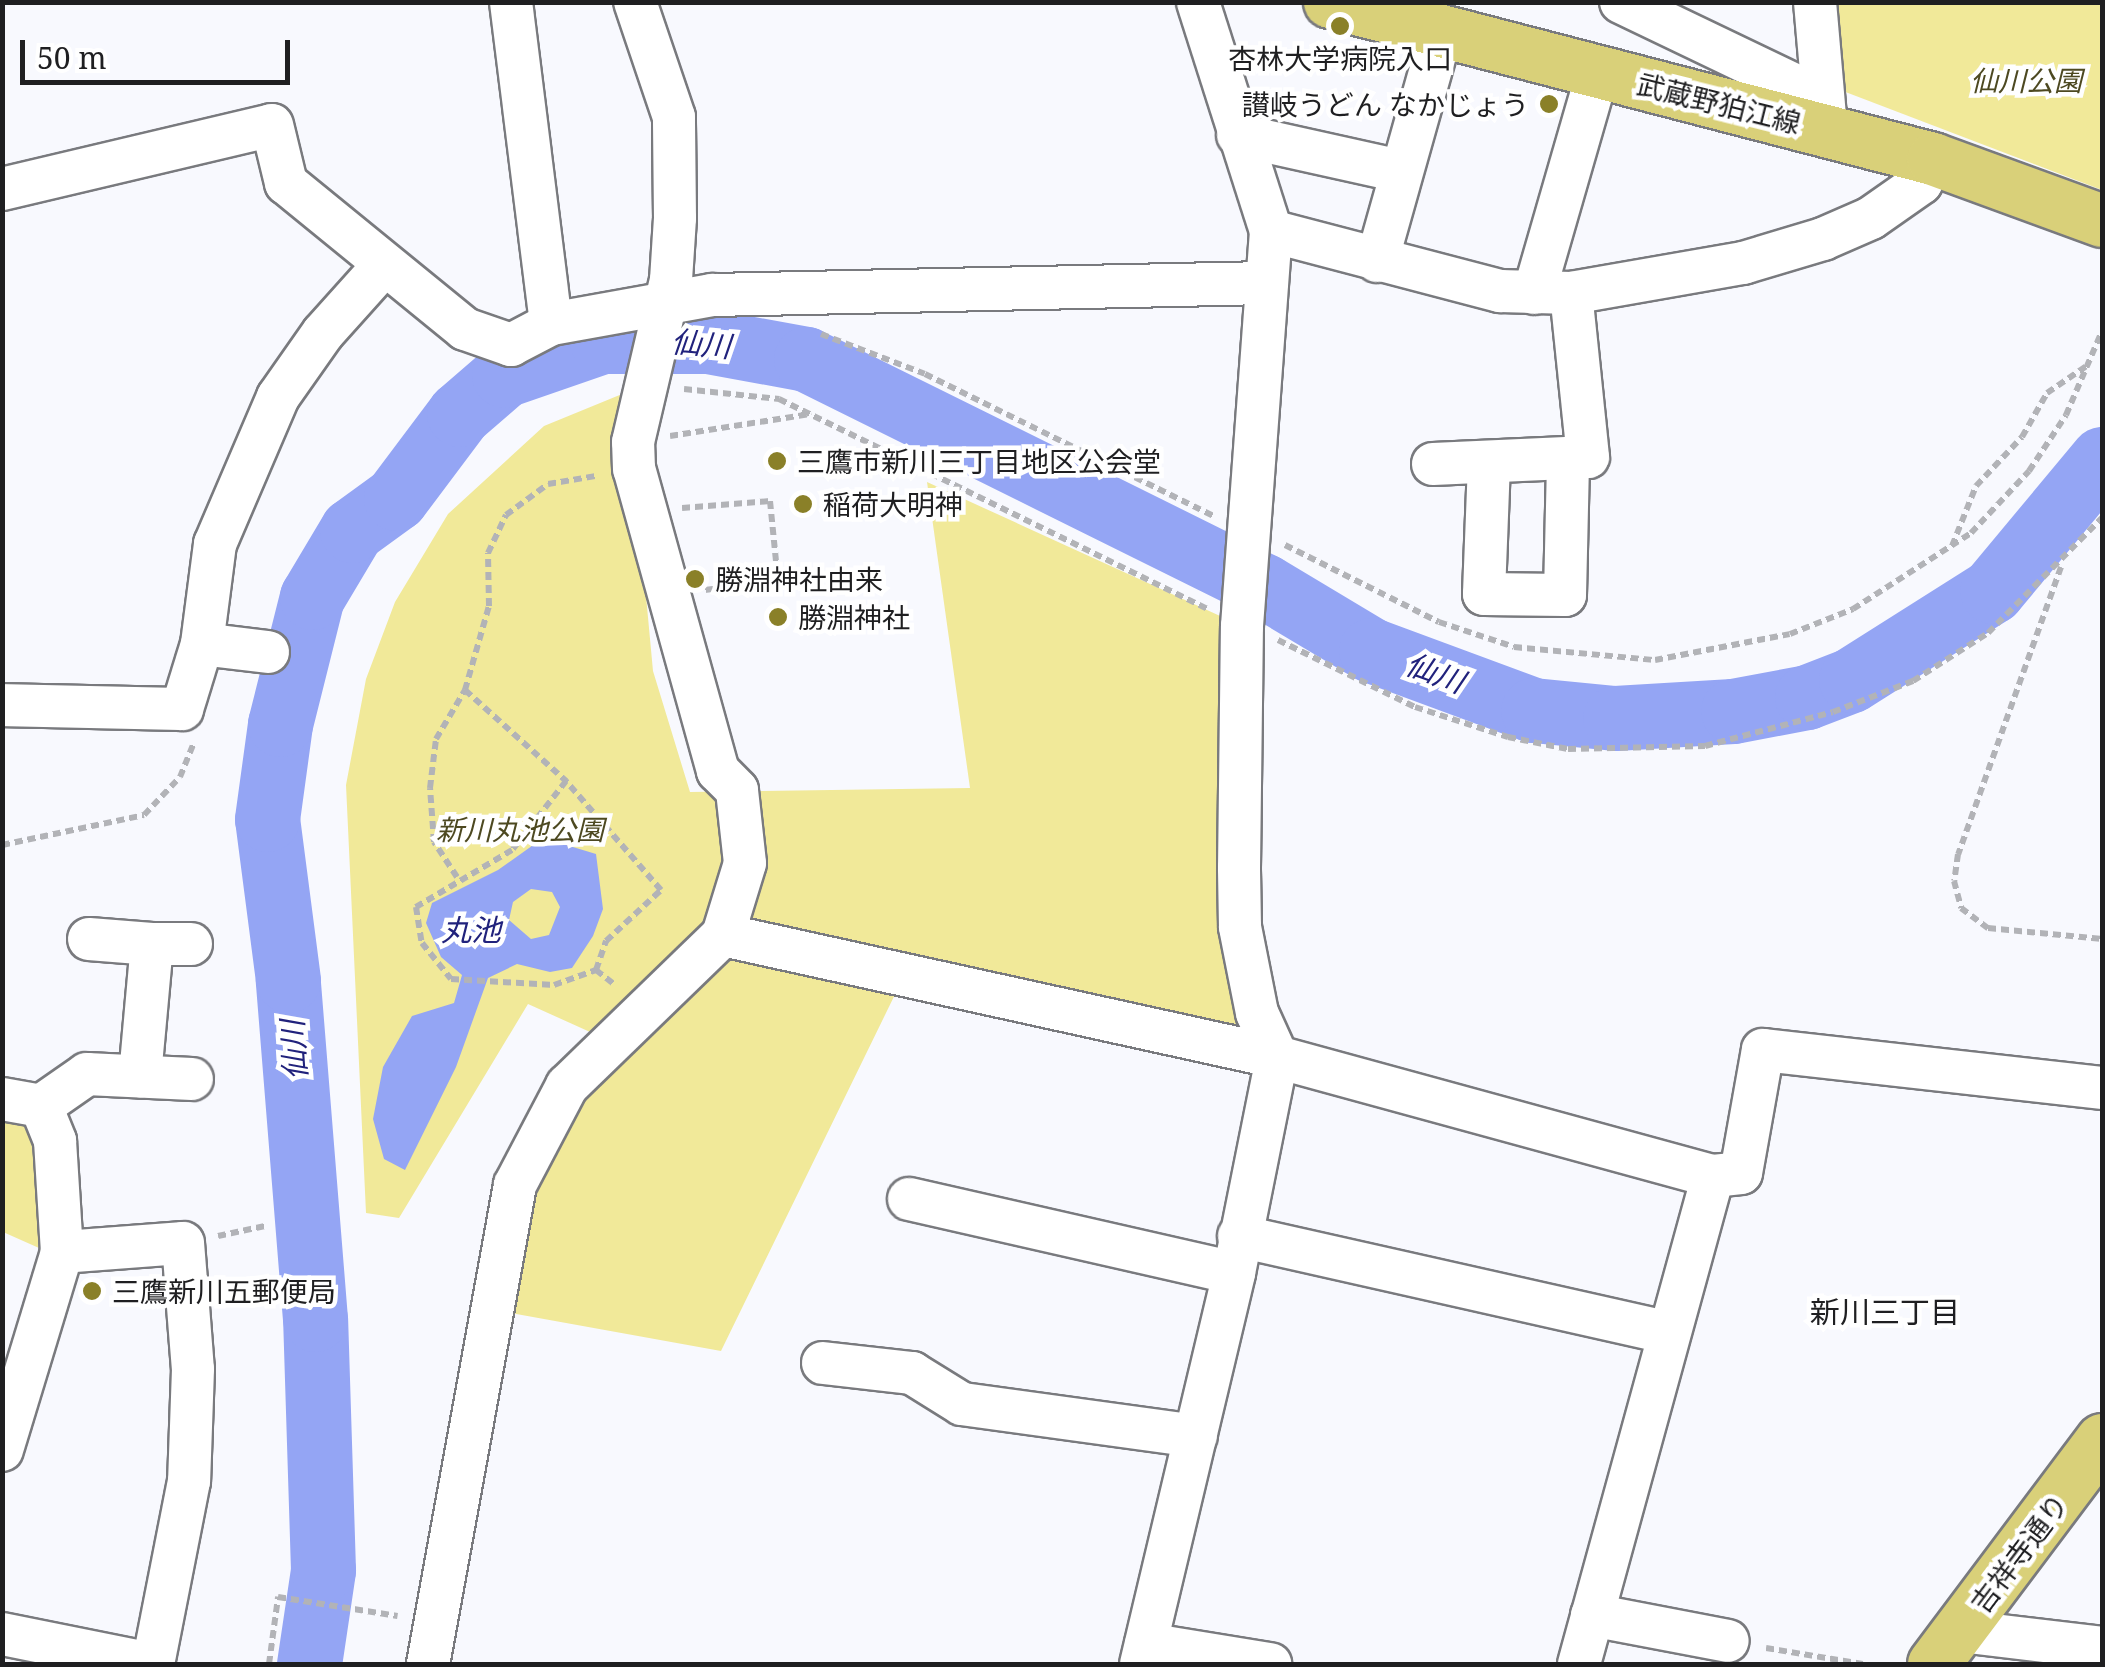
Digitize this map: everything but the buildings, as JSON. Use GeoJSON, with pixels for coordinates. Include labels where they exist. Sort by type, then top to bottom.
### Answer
{"type":"FeatureCollection","features":[{"type":"Feature","properties":{"kind":"main road","name":"武蔵野狛江線"},"geometry":{"type":"LineString","coordinates":[[1330,2],[1597,75],[1670,86],[1933,159],[2102,220]]}},
{"type":"Feature","properties":{"kind":"main road","name":"吉祥寺通り"},"geometry":{"type":"LineString","coordinates":[[1948,1648],[2102,1440]]}},
{"type":"Feature","properties":{"kind":"street"},"geometry":{"type":"LineString","coordinates":[[511,2],[551,324]]}},
{"type":"Feature","properties":{"kind":"street"},"geometry":{"type":"LineString","coordinates":[[428,1664],[515,1185],[567,1086],[723,936],[745,863],[737,790],[718,772],[634,455],[664,301],[675,218],[674,117],[635,2]]}},
{"type":"Feature","properties":{"kind":"street"},"geometry":{"type":"LineString","coordinates":[[1198,2],[1271,232],[1254,529],[1242,626],[1240,927],[1257,1013],[1277,1057],[1237,1255],[1144,1654],[1270,1664]]}},
{"type":"Feature","properties":{"kind":"street"},"geometry":{"type":"LineString","coordinates":[[1621,2],[1794,85],[1826,129]]}},
{"type":"Feature","properties":{"kind":"street"},"geometry":{"type":"LineString","coordinates":[[1814,2],[1826,129]]}},
{"type":"Feature","properties":{"kind":"street"},"geometry":{"type":"LineString","coordinates":[[1377,261],[1441,34]]}},
{"type":"Feature","properties":{"kind":"street"},"geometry":{"type":"LineString","coordinates":[[1433,464],[1588,457],[1553,293],[1597,75]]}},
{"type":"Feature","properties":{"kind":"street"},"geometry":{"type":"LineString","coordinates":[[2,190],[272,125],[286,183],[384,265],[486,338],[512,345],[551,324],[664,301],[800,290],[1267,282]]}},
{"type":"Feature","properties":{"kind":"street"},"geometry":{"type":"LineString","coordinates":[[1238,135],[1401,170]]}},
{"type":"Feature","properties":{"kind":"street"},"geometry":{"type":"LineString","coordinates":[[1271,232],[1377,261],[1553,293],[1724,266],[1823,240],[1908,192],[1933,159]]}},
{"type":"Feature","properties":{"kind":"street"},"geometry":{"type":"LineString","coordinates":[[2,705],[182,710],[202,644],[216,544],[278,398],[323,333],[384,265]]}},
{"type":"Feature","properties":{"kind":"street"},"geometry":{"type":"LineString","coordinates":[[1489,463],[1484,594],[1565,594],[1568,459]]}},
{"type":"Feature","properties":{"kind":"street"},"geometry":{"type":"LineString","coordinates":[[202,644],[268,652]]}},
{"type":"Feature","properties":{"kind":"street"},"geometry":{"type":"LineString","coordinates":[[723,936],[1277,1057],[1713,1176],[1742,1173],[1763,1050],[2102,1088]]}},
{"type":"Feature","properties":{"kind":"street"},"geometry":{"type":"LineString","coordinates":[[88,940],[171,944],[140,1076]]}},
{"type":"Feature","properties":{"kind":"street"},"geometry":{"type":"LineString","coordinates":[[2,1450],[62,1252],[60,1173],[22,1102],[87,1074],[192,1079]]}},
{"type":"Feature","properties":{"kind":"street"},"geometry":{"type":"LineString","coordinates":[[1579,1664],[1713,1176]]}},
{"type":"Feature","properties":{"kind":"street"},"geometry":{"type":"LineString","coordinates":[[909,1198],[1668,1333]]}},
{"type":"Feature","properties":{"kind":"street"},"geometry":{"type":"LineString","coordinates":[[2,1634],[152,1664],[189,1481],[194,1369],[182,1243],[62,1252]]}},
{"type":"Feature","properties":{"kind":"street"},"geometry":{"type":"LineString","coordinates":[[822,1363],[912,1373],[962,1404],[1196,1436]]}},
{"type":"Feature","properties":{"kind":"street"},"geometry":{"type":"LineString","coordinates":[[1592,1615],[1728,1641]]}},
{"type":"Feature","properties":{"kind":"street"},"geometry":{"type":"LineString","coordinates":[[1948,1648],[2102,1648]]}},
{"type":"Feature","properties":{"kind":"path"},"geometry":{"type":"LineString","coordinates":[[810,330],[925,374],[1194,509],[1254,529],[1439,622],[1514,647],[1582,658],[1655,660],[1790,634],[1853,609],[1951,550],[2030,472],[2090,365],[2102,331]]}},
{"type":"Feature","properties":{"kind":"path"},"geometry":{"type":"LineString","coordinates":[[1951,550],[1976,486],[2022,437],[2046,393],[2090,365]]}},
{"type":"Feature","properties":{"kind":"path"},"geometry":{"type":"LineString","coordinates":[[647,388],[779,400],[1415,706],[1508,736],[1568,748],[1705,746],[1833,712],[1913,681],[1988,633],[2062,563],[2102,518]]}},
{"type":"Feature","properties":{"kind":"path"},"geometry":{"type":"LineString","coordinates":[[457,877],[434,842],[430,788],[436,740],[465,690],[490,606],[488,553],[506,515],[548,484],[634,455],[812,414]]}},
{"type":"Feature","properties":{"kind":"path"},"geometry":{"type":"LineString","coordinates":[[646,510],[770,501],[778,581],[669,595]]}},
{"type":"Feature","properties":{"kind":"path"},"geometry":{"type":"LineString","coordinates":[[2062,563],[1958,854],[1954,881],[1961,908],[1988,928],[2102,939]]}},
{"type":"Feature","properties":{"kind":"path"},"geometry":{"type":"LineString","coordinates":[[465,690],[566,781],[661,890],[606,941],[596,970]]}},
{"type":"Feature","properties":{"kind":"path"},"geometry":{"type":"LineString","coordinates":[[2,844],[115,825],[162,802],[192,752],[194,730],[182,710]]}},
{"type":"Feature","properties":{"kind":"path"},"geometry":{"type":"LineString","coordinates":[[566,781],[512,850],[457,877],[416,907],[422,944],[451,979],[496,986],[554,985],[596,970]]}},
{"type":"Feature","properties":{"kind":"path"},"geometry":{"type":"LineString","coordinates":[[596,970],[644,1008]]}},
{"type":"Feature","properties":{"kind":"path"},"geometry":{"type":"LineString","coordinates":[[269,1664],[278,1597],[364,1607]]}},
{"type":"Feature","properties":{"kind":"path"},"geometry":{"type":"LineString","coordinates":[[1728,1641],[1863,1664]]}},
{"type":"Feature","properties":{"kind":"green space","name":"仙川公園"},"geometry":{"type":"Polygon","coordinates":[[[1827,3],[2102,3],[2102,190],[1835,88],[1827,3]]]}},
{"type":"Feature","properties":{"kind":"green space","name":"新川丸池公園"},"geometry":{"type":"Polygon","coordinates":[[[627,392],[653,671],[690,792],[970,788],[927,482],[1242,626],[1239,868],[1277,1057],[905,974],[721,1351],[488,1309],[503,1227],[610,1041],[528,1004],[399,1218],[366,1213],[346,785],[366,679],[395,602],[448,514],[544,426],[627,392]]]}},
{"type":"Feature","properties":{"kind":"green space"},"geometry":{"type":"Polygon","coordinates":[[[2,1110],[40,1117],[48,1252],[3,1232],[2,1110]]]}},
{"type":"Feature","properties":{"kind":"water","name":"丸池"},"geometry":{"type":"Polygon","coordinates":[[[543,838],[596,854],[603,909],[593,936],[572,968],[550,972],[517,964],[488,978],[456,1067],[405,1170],[384,1159],[373,1119],[383,1067],[412,1016],[454,1003],[462,975],[441,957],[426,923],[432,903],[498,870],[543,838]],[[531,889],[513,902],[509,920],[531,939],[549,935],[560,907],[552,892],[531,889]]]}},
{"type":"Feature","properties":{"kind":"waterway","name":"仙川"},"geometry":{"type":"LineString","coordinates":[[309,1664],[323,1570],[315,1319],[288,980],[267,819],[280,724],[312,597],[352,530],[396,498],[459,414],[504,375],[602,341],[708,341],[806,359],[1264,586],[1371,650],[1533,710],[1615,718],[1733,711],[1807,697],[1851,680],[1992,591],[2102,459]]}},
{"type":"Feature","properties":{"kind":"place","name":"杏林大学病院入口"},"geometry":{"type":"Point","coordinates":[1340,26]}},
{"type":"Feature","properties":{"kind":"place","name":"讃岐うどん なかじょう"},"geometry":{"type":"Point","coordinates":[1549,104]}},
{"type":"Feature","properties":{"kind":"place","name":"三鷹市新川三丁目地区公会堂"},"geometry":{"type":"Point","coordinates":[777,461]}},
{"type":"Feature","properties":{"kind":"place","name":"稲荷大明神"},"geometry":{"type":"Point","coordinates":[803,504]}},
{"type":"Feature","properties":{"kind":"place","name":"勝淵神社由来"},"geometry":{"type":"Point","coordinates":[695,579]}},
{"type":"Feature","properties":{"kind":"place","name":"勝淵神社"},"geometry":{"type":"Point","coordinates":[778,617]}},
{"type":"Feature","properties":{"kind":"place","name":"三鷹新川五郵便局"},"geometry":{"type":"Point","coordinates":[92,1291]}},
{"type":"Feature","properties":{"kind":"district","name":"新川三丁目"},"geometry":{"type":"Point","coordinates":[1885,1312]}}]}
